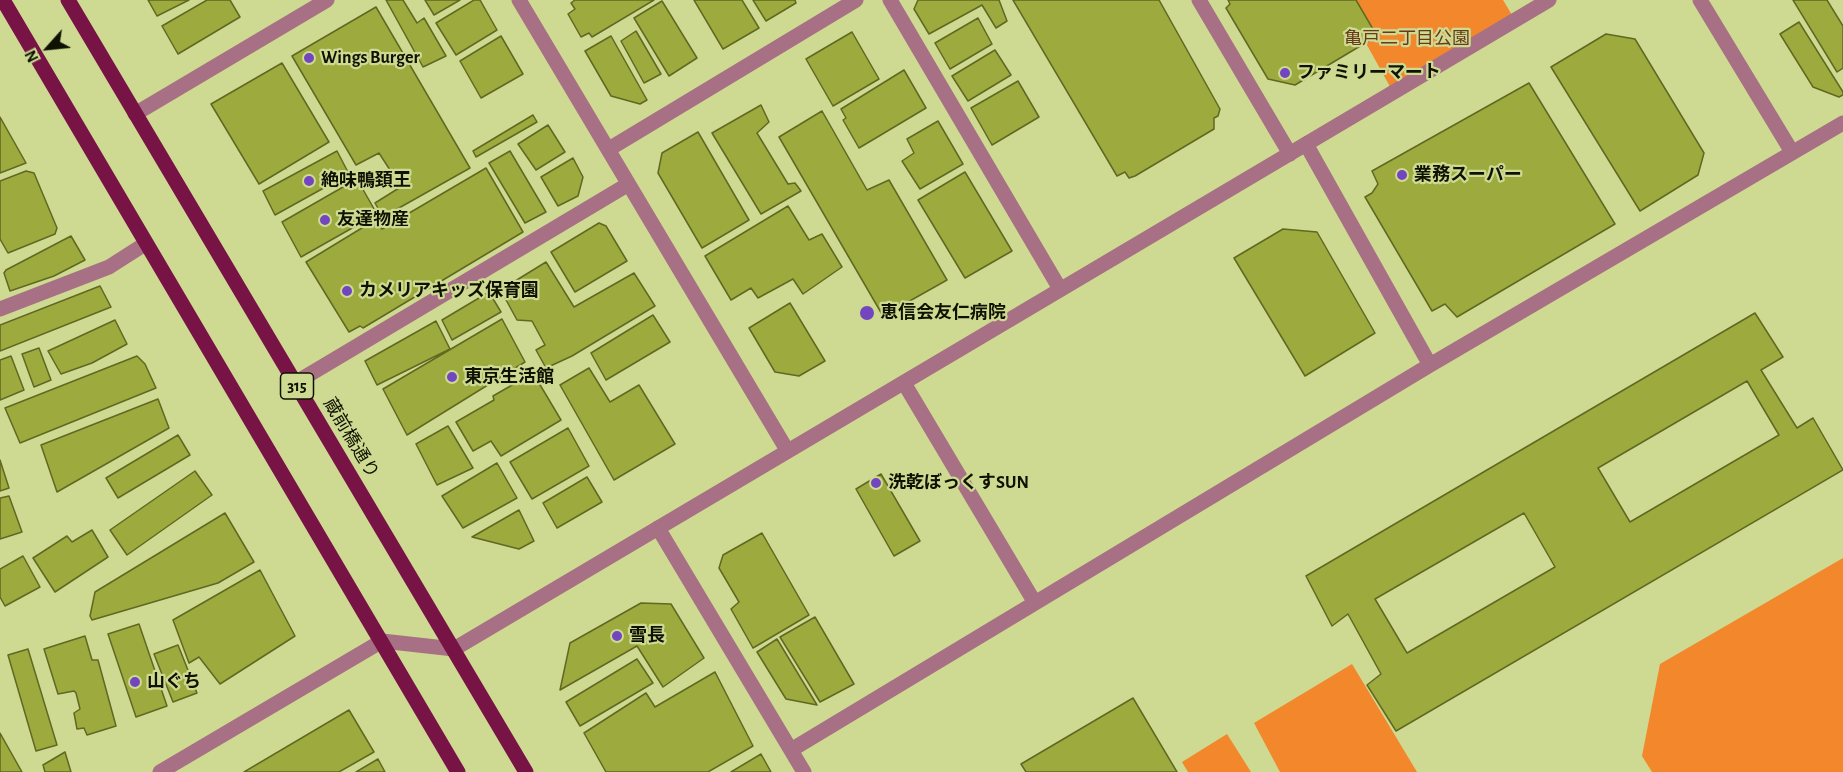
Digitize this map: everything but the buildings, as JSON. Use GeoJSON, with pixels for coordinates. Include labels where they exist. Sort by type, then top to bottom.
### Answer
{"type":"FeatureCollection","features":[{"type":"Feature","properties":{"kind":"main road"},"geometry":{"type":"LineString","coordinates":[[3,0],[458,772]]}},
{"type":"Feature","properties":{"kind":"main road","name":"蔵前橋通り"},"geometry":{"type":"LineString","coordinates":[[68,0],[526,772]]}},
{"type":"Feature","properties":{"kind":"street"},"geometry":{"type":"LineString","coordinates":[[135,114],[327,0]]}},
{"type":"Feature","properties":{"kind":"street"},"geometry":{"type":"LineString","coordinates":[[519,0],[787,450]]}},
{"type":"Feature","properties":{"kind":"street"},"geometry":{"type":"LineString","coordinates":[[609,150],[856,0]]}},
{"type":"Feature","properties":{"kind":"street"},"geometry":{"type":"LineString","coordinates":[[890,0],[1060,289]]}},
{"type":"Feature","properties":{"kind":"street"},"geometry":{"type":"LineString","coordinates":[[1198,0],[1290,154]]}},
{"type":"Feature","properties":{"kind":"street"},"geometry":{"type":"LineString","coordinates":[[160,772],[382,641],[454,649],[1549,0]]}},
{"type":"Feature","properties":{"kind":"street"},"geometry":{"type":"LineString","coordinates":[[1700,0],[1792,153]]}},
{"type":"Feature","properties":{"kind":"street"},"geometry":{"type":"LineString","coordinates":[[791,750],[1430,365],[1843,123]]}},
{"type":"Feature","properties":{"kind":"street"},"geometry":{"type":"LineString","coordinates":[[1306,144],[1430,365]]}},
{"type":"Feature","properties":{"kind":"street"},"geometry":{"type":"LineString","coordinates":[[296,383],[627,184]]}},
{"type":"Feature","properties":{"kind":"street"},"geometry":{"type":"LineString","coordinates":[[0,309],[109,267],[145,244]]}},
{"type":"Feature","properties":{"kind":"street"},"geometry":{"type":"LineString","coordinates":[[904,383],[1035,603]]}},
{"type":"Feature","properties":{"kind":"street"},"geometry":{"type":"LineString","coordinates":[[658,528],[804,772]]}},
{"type":"Feature","properties":{"kind":"green space","name":"亀戸二丁目公園"},"geometry":{"type":"Polygon","coordinates":[[[1342,0],[1503,0],[1515,20],[1393,92],[1342,0]]]}},
{"type":"Feature","properties":{"kind":"green space"},"geometry":{"type":"Polygon","coordinates":[[[1843,558],[1843,772],[1652,772],[1642,756],[1660,664],[1843,558]]]}},
{"type":"Feature","properties":{"kind":"green space"},"geometry":{"type":"Polygon","coordinates":[[[1352,664],[1417,772],[1280,772],[1254,723],[1352,664]]]}},
{"type":"Feature","properties":{"kind":"green space"},"geometry":{"type":"Polygon","coordinates":[[[1227,734],[1251,772],[1188,772],[1182,762],[1227,734]]]}},
{"type":"Feature","properties":{"kind":"place","name":"Wings Burger"},"geometry":{"type":"Point","coordinates":[309,58]}},
{"type":"Feature","properties":{"kind":"place","name":"ファミリーマート"},"geometry":{"type":"Point","coordinates":[1285,73]}},
{"type":"Feature","properties":{"kind":"place","name":"業務スーパー"},"geometry":{"type":"Point","coordinates":[1402,175]}},
{"type":"Feature","properties":{"kind":"place","name":"絶味鴨頚王"},"geometry":{"type":"Point","coordinates":[309,181]}},
{"type":"Feature","properties":{"kind":"place","name":"友達物産"},"geometry":{"type":"Point","coordinates":[325,220]}},
{"type":"Feature","properties":{"kind":"place","name":"カメリアキッズ保育園"},"geometry":{"type":"Point","coordinates":[347,291]}},
{"type":"Feature","properties":{"kind":"place","name":"恵信会友仁病院"},"geometry":{"type":"Point","coordinates":[867,313]}},
{"type":"Feature","properties":{"kind":"place","name":"東京生活館"},"geometry":{"type":"Point","coordinates":[452,377]}},
{"type":"Feature","properties":{"kind":"place","name":"洗乾ぼっくすSUN"},"geometry":{"type":"Point","coordinates":[876,483]}},
{"type":"Feature","properties":{"kind":"place","name":"雪長"},"geometry":{"type":"Point","coordinates":[617,636]}},
{"type":"Feature","properties":{"kind":"place","name":"山ぐち"},"geometry":{"type":"Point","coordinates":[135,682]}}]}
